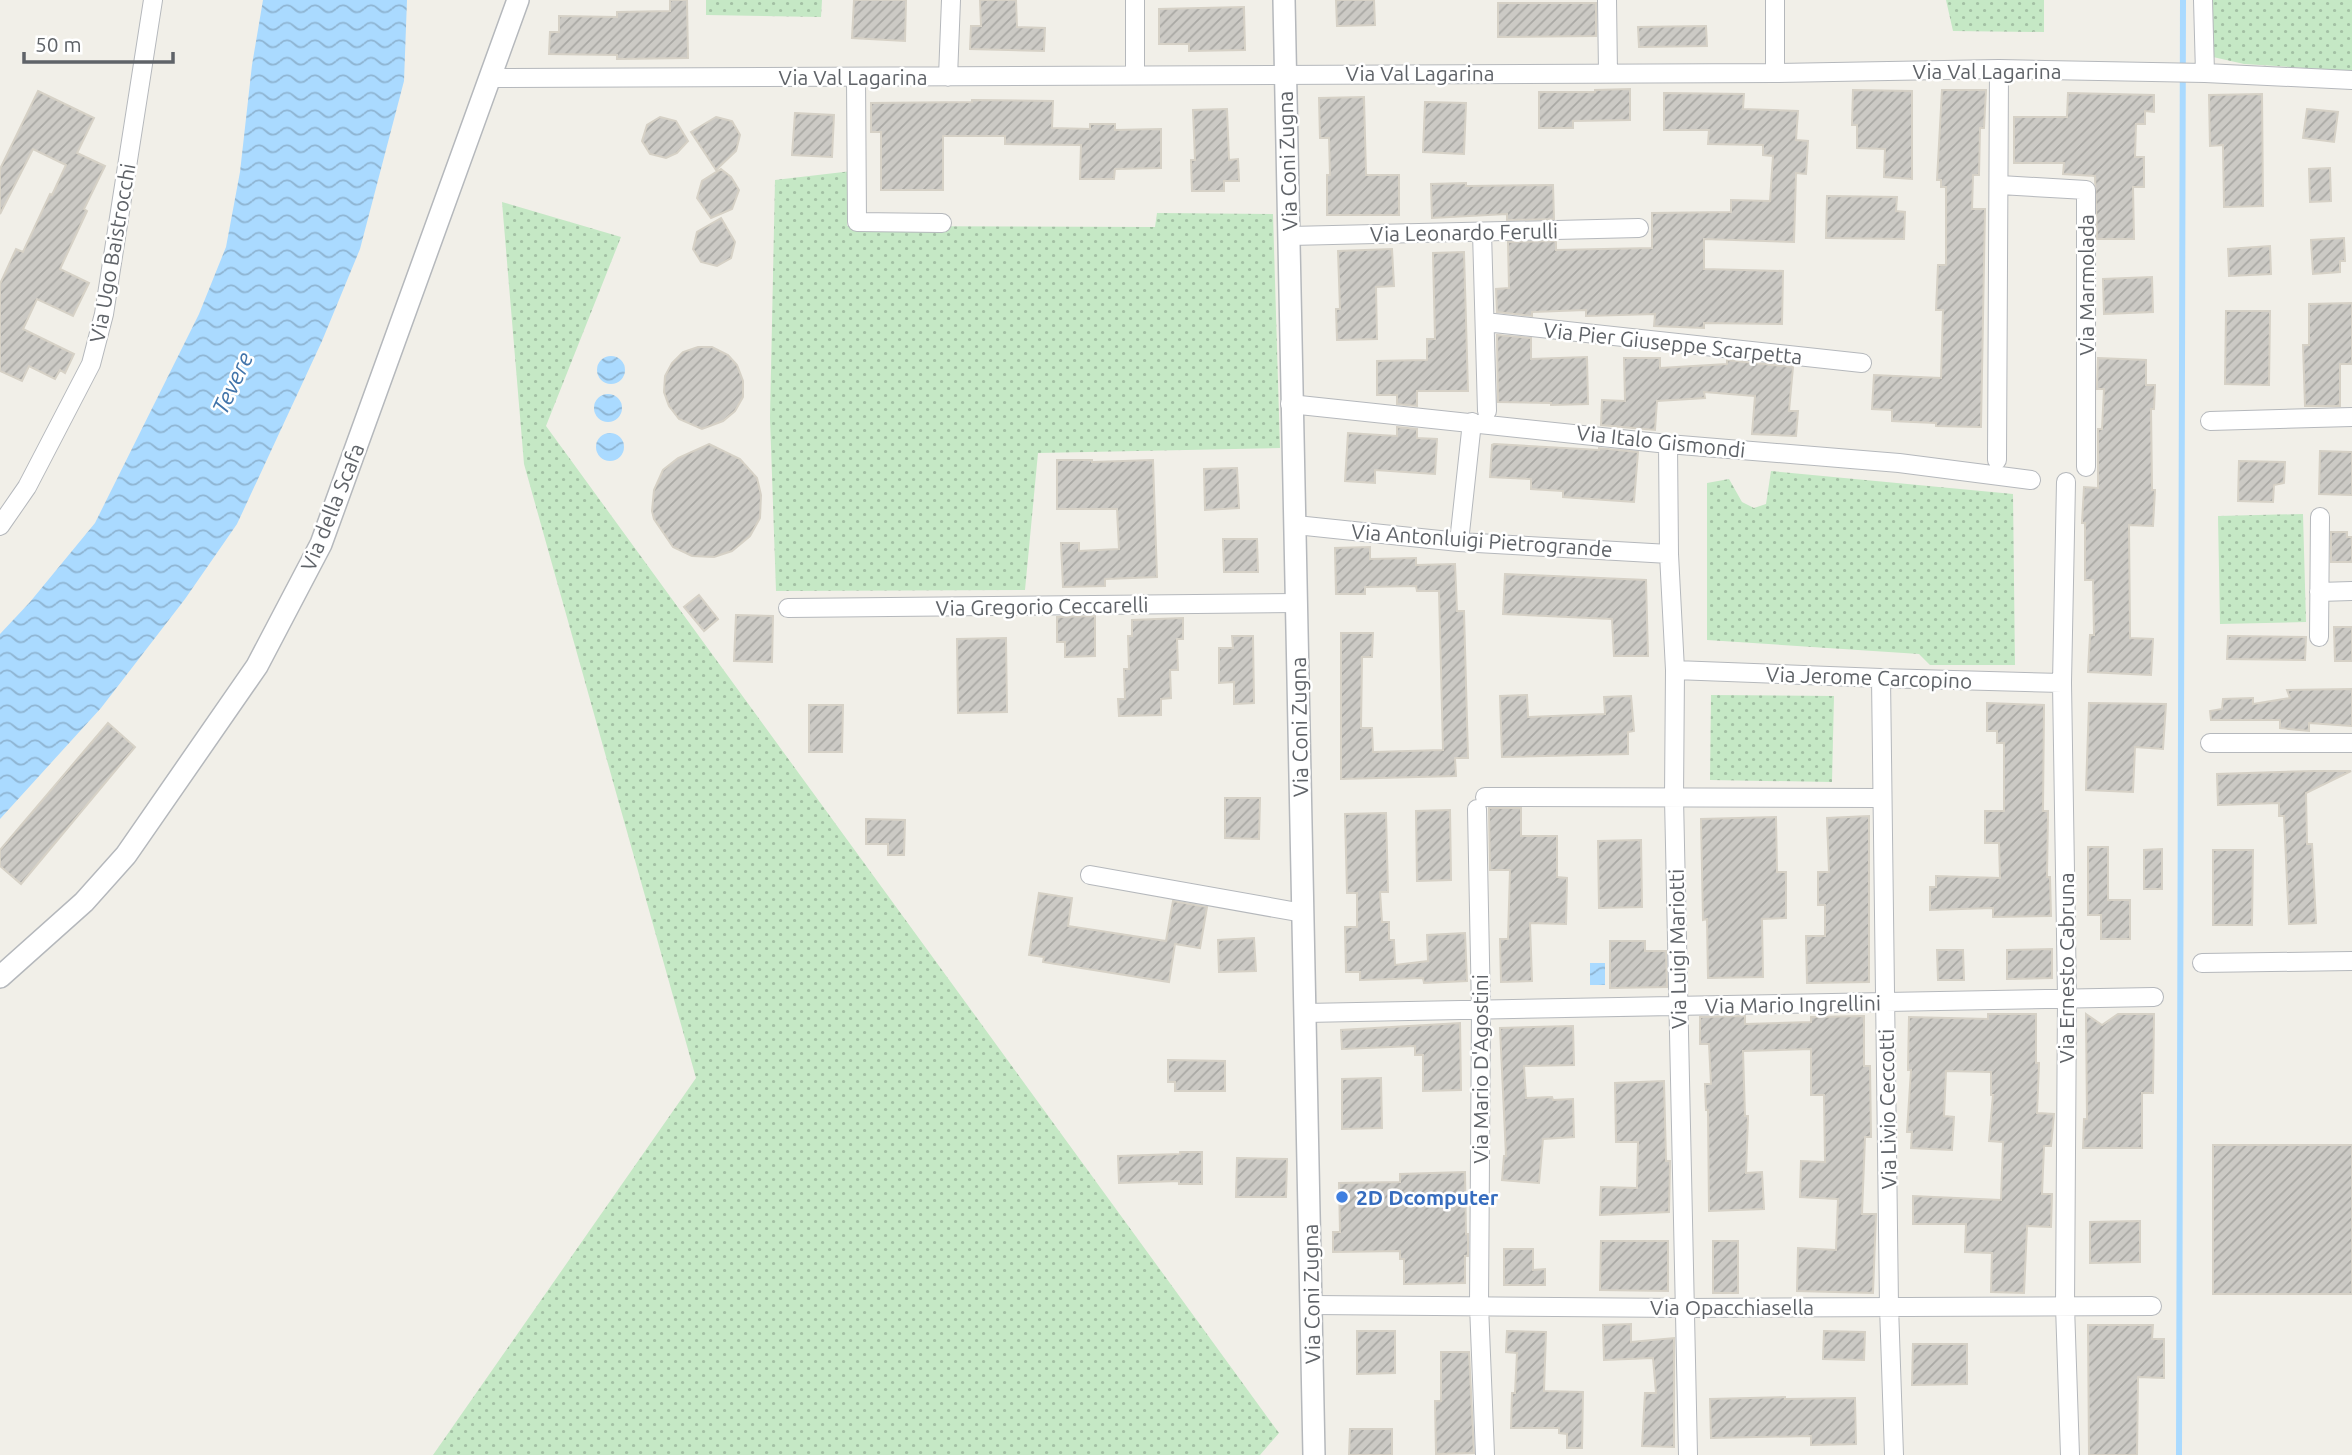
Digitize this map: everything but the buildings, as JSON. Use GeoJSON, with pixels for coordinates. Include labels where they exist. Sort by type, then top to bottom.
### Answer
{"type":"FeatureCollection","features":[{"type":"Feature","properties":{"kind":"street","name":"Via Ugo Baistrocchi"},"geometry":{"type":"LineString","coordinates":[[0,526],[27,487],[92,364],[104,314],[153,0]]}},
{"type":"Feature","properties":{"kind":"street","name":"Via della Scafa"},"geometry":{"type":"LineString","coordinates":[[0,977],[84,902],[126,855],[257,666],[321,544],[518,0]]}},
{"type":"Feature","properties":{"kind":"street"},"geometry":{"type":"LineString","coordinates":[[948,77],[951,0]]}},
{"type":"Feature","properties":{"kind":"street"},"geometry":{"type":"LineString","coordinates":[[1135,0],[1135,75]]}},
{"type":"Feature","properties":{"kind":"street","name":"Via Coni Zugna"},"geometry":{"type":"LineString","coordinates":[[1284,0],[1290,236],[1290,404],[1296,525],[1314,1451]]}},
{"type":"Feature","properties":{"kind":"street"},"geometry":{"type":"LineString","coordinates":[[1607,0],[1608,73]]}},
{"type":"Feature","properties":{"kind":"street"},"geometry":{"type":"LineString","coordinates":[[1774,73],[1775,0]]}},
{"type":"Feature","properties":{"kind":"street"},"geometry":{"type":"LineString","coordinates":[[2203,0],[2205,73]]}},
{"type":"Feature","properties":{"kind":"street","name":"Via Val Lagarina"},"geometry":{"type":"LineString","coordinates":[[489,78],[1774,73],[1999,69],[2352,79]]}},
{"type":"Feature","properties":{"kind":"street"},"geometry":{"type":"LineString","coordinates":[[1997,460],[1999,69]]}},
{"type":"Feature","properties":{"kind":"street"},"geometry":{"type":"LineString","coordinates":[[856,77],[857,222],[942,223]]}},
{"type":"Feature","properties":{"kind":"street","name":"Via Marmolada"},"geometry":{"type":"LineString","coordinates":[[2000,185],[2086,190],[2086,467]]}},
{"type":"Feature","properties":{"kind":"street","name":"Via Leonardo Ferulli"},"geometry":{"type":"LineString","coordinates":[[1290,236],[1639,228]]}},
{"type":"Feature","properties":{"kind":"street"},"geometry":{"type":"LineString","coordinates":[[1459,542],[1479,416],[1485,322],[1482,232]]}},
{"type":"Feature","properties":{"kind":"street","name":"Via Pier Giuseppe Scarpetta"},"geometry":{"type":"LineString","coordinates":[[1485,322],[1862,363]]}},
{"type":"Feature","properties":{"kind":"street","name":"Via Italo Gismondi"},"geometry":{"type":"LineString","coordinates":[[1290,404],[1479,416],[1668,444],[1899,463],[2031,480]]}},
{"type":"Feature","properties":{"kind":"street"},"geometry":{"type":"LineString","coordinates":[[2210,421],[2352,417]]}},
{"type":"Feature","properties":{"kind":"street","name":"Via Luigi Mariotti"},"geometry":{"type":"LineString","coordinates":[[1668,444],[1668,554],[1675,670],[1674,798],[1688,1455]]}},
{"type":"Feature","properties":{"kind":"street","name":"Via Ernesto Cabruna"},"geometry":{"type":"LineString","coordinates":[[2066,482],[2062,682],[2067,999],[2065,1306],[2070,1455]]}},
{"type":"Feature","properties":{"kind":"street"},"geometry":{"type":"LineString","coordinates":[[2319,637],[2320,517]]}},
{"type":"Feature","properties":{"kind":"street","name":"Via Antonluigi Pietrogrande"},"geometry":{"type":"LineString","coordinates":[[1296,525],[1459,542],[1668,554]]}},
{"type":"Feature","properties":{"kind":"street"},"geometry":{"type":"LineString","coordinates":[[2319,592],[2352,591]]}},
{"type":"Feature","properties":{"kind":"street","name":"Via Gregorio Ceccarelli"},"geometry":{"type":"LineString","coordinates":[[788,608],[1297,603]]}},
{"type":"Feature","properties":{"kind":"street","name":"Via Jerome Carcopino"},"geometry":{"type":"LineString","coordinates":[[1675,670],[2062,682]]}},
{"type":"Feature","properties":{"kind":"street","name":"Via Livio Ceccotti"},"geometry":{"type":"LineString","coordinates":[[1881,678],[1889,1306],[1894,1455]]}},
{"type":"Feature","properties":{"kind":"street"},"geometry":{"type":"LineString","coordinates":[[2210,743],[2352,743]]}},
{"type":"Feature","properties":{"kind":"street"},"geometry":{"type":"LineString","coordinates":[[1674,798],[1882,798]]}},
{"type":"Feature","properties":{"kind":"street","name":"Via Mario D'Agostini"},"geometry":{"type":"LineString","coordinates":[[1485,1455],[1479,1305],[1481,803],[1674,798]]}},
{"type":"Feature","properties":{"kind":"street"},"geometry":{"type":"LineString","coordinates":[[1090,875],[1303,913]]}},
{"type":"Feature","properties":{"kind":"street"},"geometry":{"type":"LineString","coordinates":[[2202,963],[2352,961]]}},
{"type":"Feature","properties":{"kind":"street","name":"Via Mario Ingrellini"},"geometry":{"type":"LineString","coordinates":[[1305,1013],[2154,997]]}},
{"type":"Feature","properties":{"kind":"street","name":"Via Opacchiasella"},"geometry":{"type":"LineString","coordinates":[[1312,1305],[1684,1308],[2152,1306]]}},
{"type":"Feature","properties":{"kind":"green space"},"geometry":{"type":"Polygon","coordinates":[[[706,0],[822,0],[821,17],[706,15],[706,0]]]}},
{"type":"Feature","properties":{"kind":"green space"},"geometry":{"type":"Polygon","coordinates":[[[1946,0],[2044,0],[2044,32],[1953,31],[1946,0]]]}},
{"type":"Feature","properties":{"kind":"green space"},"geometry":{"type":"Polygon","coordinates":[[[2212,0],[2352,0],[2352,71],[2244,64],[2213,57],[2212,0]]]}},
{"type":"Feature","properties":{"kind":"green space"},"geometry":{"type":"Polygon","coordinates":[[[852,171],[847,226],[1155,227],[1157,213],[1273,214],[1280,448],[1038,453],[1025,590],[776,591],[770,418],[775,180],[852,171]]]}},
{"type":"Feature","properties":{"kind":"green space"},"geometry":{"type":"Polygon","coordinates":[[[502,202],[621,237],[546,426],[1279,1433],[1260,1455],[433,1455],[696,1078],[524,464],[502,202]]]}},
{"type":"Feature","properties":{"kind":"green space"},"geometry":{"type":"Polygon","coordinates":[[[1771,471],[2013,494],[2015,665],[1930,665],[1919,654],[1707,640],[1707,483],[1729,479],[1742,502],[1754,508],[1766,504],[1771,471]]]}},
{"type":"Feature","properties":{"kind":"green space"},"geometry":{"type":"Polygon","coordinates":[[[2303,514],[2306,622],[2220,624],[2218,516],[2303,514]]]}},
{"type":"Feature","properties":{"kind":"green space"},"geometry":{"type":"Polygon","coordinates":[[[1711,695],[1834,696],[1832,782],[1710,780],[1711,695]]]}},
{"type":"Feature","properties":{"kind":"water","name":"Tevere"},"geometry":{"type":"Polygon","coordinates":[[[263,0],[407,0],[404,81],[360,249],[322,341],[237,524],[185,599],[101,708],[0,819],[0,634],[95,523],[199,314],[226,247],[240,172],[252,65],[263,0]]]}},
{"type":"Feature","properties":{"kind":"water"},"geometry":{"type":"Polygon","coordinates":[[[611,356],[621,360],[625,370],[621,380],[611,384],[601,380],[597,370],[601,360],[611,356]]]}},
{"type":"Feature","properties":{"kind":"water"},"geometry":{"type":"Polygon","coordinates":[[[608,394],[618,398],[622,408],[618,418],[608,422],[598,418],[594,408],[598,398],[608,394]]]}},
{"type":"Feature","properties":{"kind":"water"},"geometry":{"type":"Polygon","coordinates":[[[610,433],[620,437],[624,447],[620,457],[610,461],[600,457],[596,447],[600,437],[610,433]]]}},
{"type":"Feature","properties":{"kind":"water"},"geometry":{"type":"Polygon","coordinates":[[[1590,963],[1605,963],[1605,985],[1590,985],[1590,963]]]}},
{"type":"Feature","properties":{"kind":"waterway"},"geometry":{"type":"LineString","coordinates":[[2179,1455],[2183,0]]}},
{"type":"Feature","properties":{"kind":"place","name":"2D Dcomputer"},"geometry":{"type":"Point","coordinates":[1342,1197]}}]}
